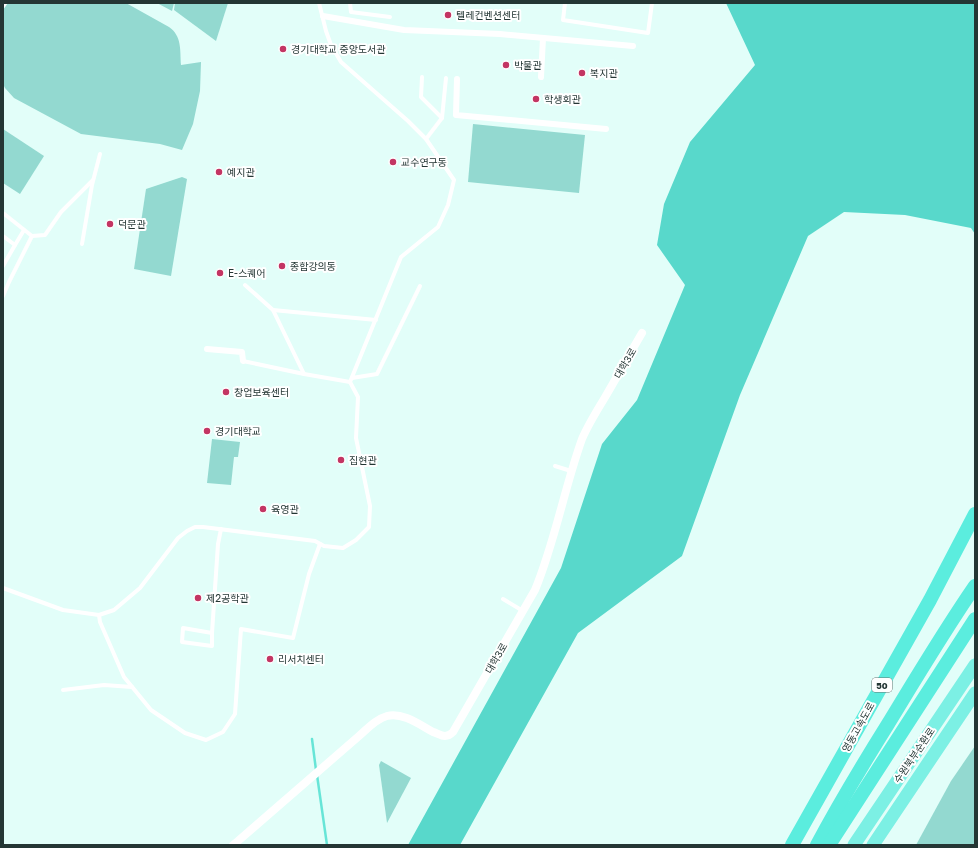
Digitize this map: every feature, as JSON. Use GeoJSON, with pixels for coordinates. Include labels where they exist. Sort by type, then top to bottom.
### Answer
{"type":"FeatureCollection","features":[{"type":"Feature","properties":{"kind":"highway","name":"영동고속도로"},"geometry":{"type":"LineString","coordinates":[[792,845],[930,600],[973,517]]}},
{"type":"Feature","properties":{"kind":"highway","name":"50"},"geometry":{"type":"LineString","coordinates":[[817,845],[837,808],[914,680],[975,586]]}},
{"type":"Feature","properties":{"kind":"highway"},"geometry":{"type":"LineString","coordinates":[[829,845],[975,619]]}},
{"type":"Feature","properties":{"kind":"highway","name":"수원북부순환로"},"geometry":{"type":"LineString","coordinates":[[854,845],[975,665]]}},
{"type":"Feature","properties":{"kind":"highway","name":"수원북부순환로"},"geometry":{"type":"LineString","coordinates":[[873,845],[975,693]]}},
{"type":"Feature","properties":{"kind":"street"},"geometry":{"type":"LineString","coordinates":[[323,16],[404,30],[500,34],[633,46]]}},
{"type":"Feature","properties":{"kind":"street"},"geometry":{"type":"LineString","coordinates":[[541,77],[544,38]]}},
{"type":"Feature","properties":{"kind":"street"},"geometry":{"type":"LineString","coordinates":[[457,79],[456,115],[606,129]]}},
{"type":"Feature","properties":{"kind":"street","name":"대학3로"},"geometry":{"type":"LineString","coordinates":[[233,845],[377,720],[386,716],[394,715],[403,717],[438,734],[445,736],[450,735],[453,732],[535,590],[583,437],[642,333]]}},
{"type":"Feature","properties":{"kind":"street"},"geometry":{"type":"LineString","coordinates":[[207,349],[242,352],[243,361]]}},
{"type":"Feature","properties":{"kind":"lane"},"geometry":{"type":"LineString","coordinates":[[3,588],[63,610],[99,615],[114,610],[140,588],[178,538],[195,527],[315,541],[324,546],[343,548],[356,540],[369,527],[370,506],[356,438],[358,397],[351,380],[401,257],[438,227],[448,205],[454,180],[426,139],[408,121],[341,62],[331,45],[319,3]]}},
{"type":"Feature","properties":{"kind":"lane"},"geometry":{"type":"LineString","coordinates":[[350,3],[351,12],[390,17]]}},
{"type":"Feature","properties":{"kind":"lane"},"geometry":{"type":"LineString","coordinates":[[565,3],[563,20],[648,33],[652,3]]}},
{"type":"Feature","properties":{"kind":"lane"},"geometry":{"type":"LineString","coordinates":[[422,77],[421,97],[442,118]]}},
{"type":"Feature","properties":{"kind":"lane"},"geometry":{"type":"LineString","coordinates":[[426,139],[442,118],[446,78]]}},
{"type":"Feature","properties":{"kind":"lane"},"geometry":{"type":"LineString","coordinates":[[82,244],[93,180],[100,154]]}},
{"type":"Feature","properties":{"kind":"lane"},"geometry":{"type":"LineString","coordinates":[[3,213],[32,236],[45,235],[61,212],[93,180]]}},
{"type":"Feature","properties":{"kind":"lane"},"geometry":{"type":"LineString","coordinates":[[3,266],[24,230]]}},
{"type":"Feature","properties":{"kind":"lane"},"geometry":{"type":"LineString","coordinates":[[3,236],[15,245]]}},
{"type":"Feature","properties":{"kind":"lane"},"geometry":{"type":"LineString","coordinates":[[3,296],[32,236]]}},
{"type":"Feature","properties":{"kind":"lane"},"geometry":{"type":"LineString","coordinates":[[245,285],[273,310],[304,374]]}},
{"type":"Feature","properties":{"kind":"lane"},"geometry":{"type":"LineString","coordinates":[[243,361],[304,374],[351,380],[377,374],[420,286]]}},
{"type":"Feature","properties":{"kind":"lane"},"geometry":{"type":"LineString","coordinates":[[273,310],[376,320]]}},
{"type":"Feature","properties":{"kind":"lane"},"geometry":{"type":"LineString","coordinates":[[555,466],[572,471]]}},
{"type":"Feature","properties":{"kind":"lane"},"geometry":{"type":"LineString","coordinates":[[212,633],[183,628],[182,642],[212,646],[218,544],[221,529]]}},
{"type":"Feature","properties":{"kind":"lane"},"geometry":{"type":"LineString","coordinates":[[99,615],[100,622],[124,677],[151,710],[186,733],[206,740],[223,732],[235,714],[241,629],[293,638],[309,574],[320,544]]}},
{"type":"Feature","properties":{"kind":"lane"},"geometry":{"type":"LineString","coordinates":[[503,599],[523,611]]}},
{"type":"Feature","properties":{"kind":"lane"},"geometry":{"type":"LineString","coordinates":[[63,690],[104,685],[132,687]]}},
{"type":"Feature","properties":{"kind":"shaded area"},"geometry":{"type":"Polygon","coordinates":[[[8,3],[126,3],[169,27],[176,35],[180,44],[181,65],[201,62],[200,91],[193,124],[182,150],[160,144],[81,134],[14,98],[3,84],[3,10],[8,3]]]}},
{"type":"Feature","properties":{"kind":"shaded area"},"geometry":{"type":"Polygon","coordinates":[[[157,3],[174,3],[172,11],[157,3]]]}},
{"type":"Feature","properties":{"kind":"shaded area"},"geometry":{"type":"Polygon","coordinates":[[[175,3],[228,3],[216,41],[174,10],[175,3]]]}},
{"type":"Feature","properties":{"kind":"shaded area"},"geometry":{"type":"Polygon","coordinates":[[[726,3],[975,3],[975,234],[971,228],[905,215],[844,212],[808,236],[740,395],[682,556],[578,633],[460,845],[408,845],[561,568],[602,444],[637,400],[685,285],[657,245],[664,204],[690,142],[755,65],[726,3]]]}},
{"type":"Feature","properties":{"kind":"shaded area"},"geometry":{"type":"Polygon","coordinates":[[[473,124],[585,135],[579,193],[468,182],[473,124]]]}},
{"type":"Feature","properties":{"kind":"shaded area"},"geometry":{"type":"Polygon","coordinates":[[[3,129],[44,156],[20,194],[3,183],[3,129]]]}},
{"type":"Feature","properties":{"kind":"shaded area"},"geometry":{"type":"Polygon","coordinates":[[[182,177],[187,179],[171,276],[134,269],[146,189],[182,177]]]}},
{"type":"Feature","properties":{"kind":"shaded area"},"geometry":{"type":"Polygon","coordinates":[[[212,439],[240,442],[238,457],[234,457],[231,485],[207,483],[212,439]]]}},
{"type":"Feature","properties":{"kind":"shaded area"},"geometry":{"type":"Polygon","coordinates":[[[975,746],[975,845],[916,845],[951,781],[975,746]]]}},
{"type":"Feature","properties":{"kind":"shaded area"},"geometry":{"type":"Polygon","coordinates":[[[381,761],[411,778],[387,823],[379,765],[381,761]]]}},
{"type":"Feature","properties":{"kind":"waterway"},"geometry":{"type":"LineString","coordinates":[[312,739],[316,770]]}},
{"type":"Feature","properties":{"kind":"waterway"},"geometry":{"type":"LineString","coordinates":[[317,775],[327,845]]}},
{"type":"Feature","properties":{"kind":"place","name":"텔레컨벤션센터"},"geometry":{"type":"Point","coordinates":[448,15]}},
{"type":"Feature","properties":{"kind":"place","name":"경기대학교 중앙도서관"},"geometry":{"type":"Point","coordinates":[283,49]}},
{"type":"Feature","properties":{"kind":"place","name":"박물관"},"geometry":{"type":"Point","coordinates":[506,65]}},
{"type":"Feature","properties":{"kind":"place","name":"복지관"},"geometry":{"type":"Point","coordinates":[582,73]}},
{"type":"Feature","properties":{"kind":"place","name":"학생회관"},"geometry":{"type":"Point","coordinates":[536,99]}},
{"type":"Feature","properties":{"kind":"place","name":"교수연구동"},"geometry":{"type":"Point","coordinates":[393,162]}},
{"type":"Feature","properties":{"kind":"place","name":"예지관"},"geometry":{"type":"Point","coordinates":[219,172]}},
{"type":"Feature","properties":{"kind":"place","name":"덕문관"},"geometry":{"type":"Point","coordinates":[110,224]}},
{"type":"Feature","properties":{"kind":"place","name":"종합강의동"},"geometry":{"type":"Point","coordinates":[282,266]}},
{"type":"Feature","properties":{"kind":"place","name":"E-스퀘어"},"geometry":{"type":"Point","coordinates":[220,273]}},
{"type":"Feature","properties":{"kind":"place","name":"창업보육센터"},"geometry":{"type":"Point","coordinates":[226,392]}},
{"type":"Feature","properties":{"kind":"place","name":"경기대학교"},"geometry":{"type":"Point","coordinates":[207,431]}},
{"type":"Feature","properties":{"kind":"place","name":"집현관"},"geometry":{"type":"Point","coordinates":[341,460]}},
{"type":"Feature","properties":{"kind":"place","name":"육영관"},"geometry":{"type":"Point","coordinates":[263,509]}},
{"type":"Feature","properties":{"kind":"place","name":"제2공학관"},"geometry":{"type":"Point","coordinates":[198,598]}},
{"type":"Feature","properties":{"kind":"place","name":"리서치센터"},"geometry":{"type":"Point","coordinates":[270,659]}}]}
